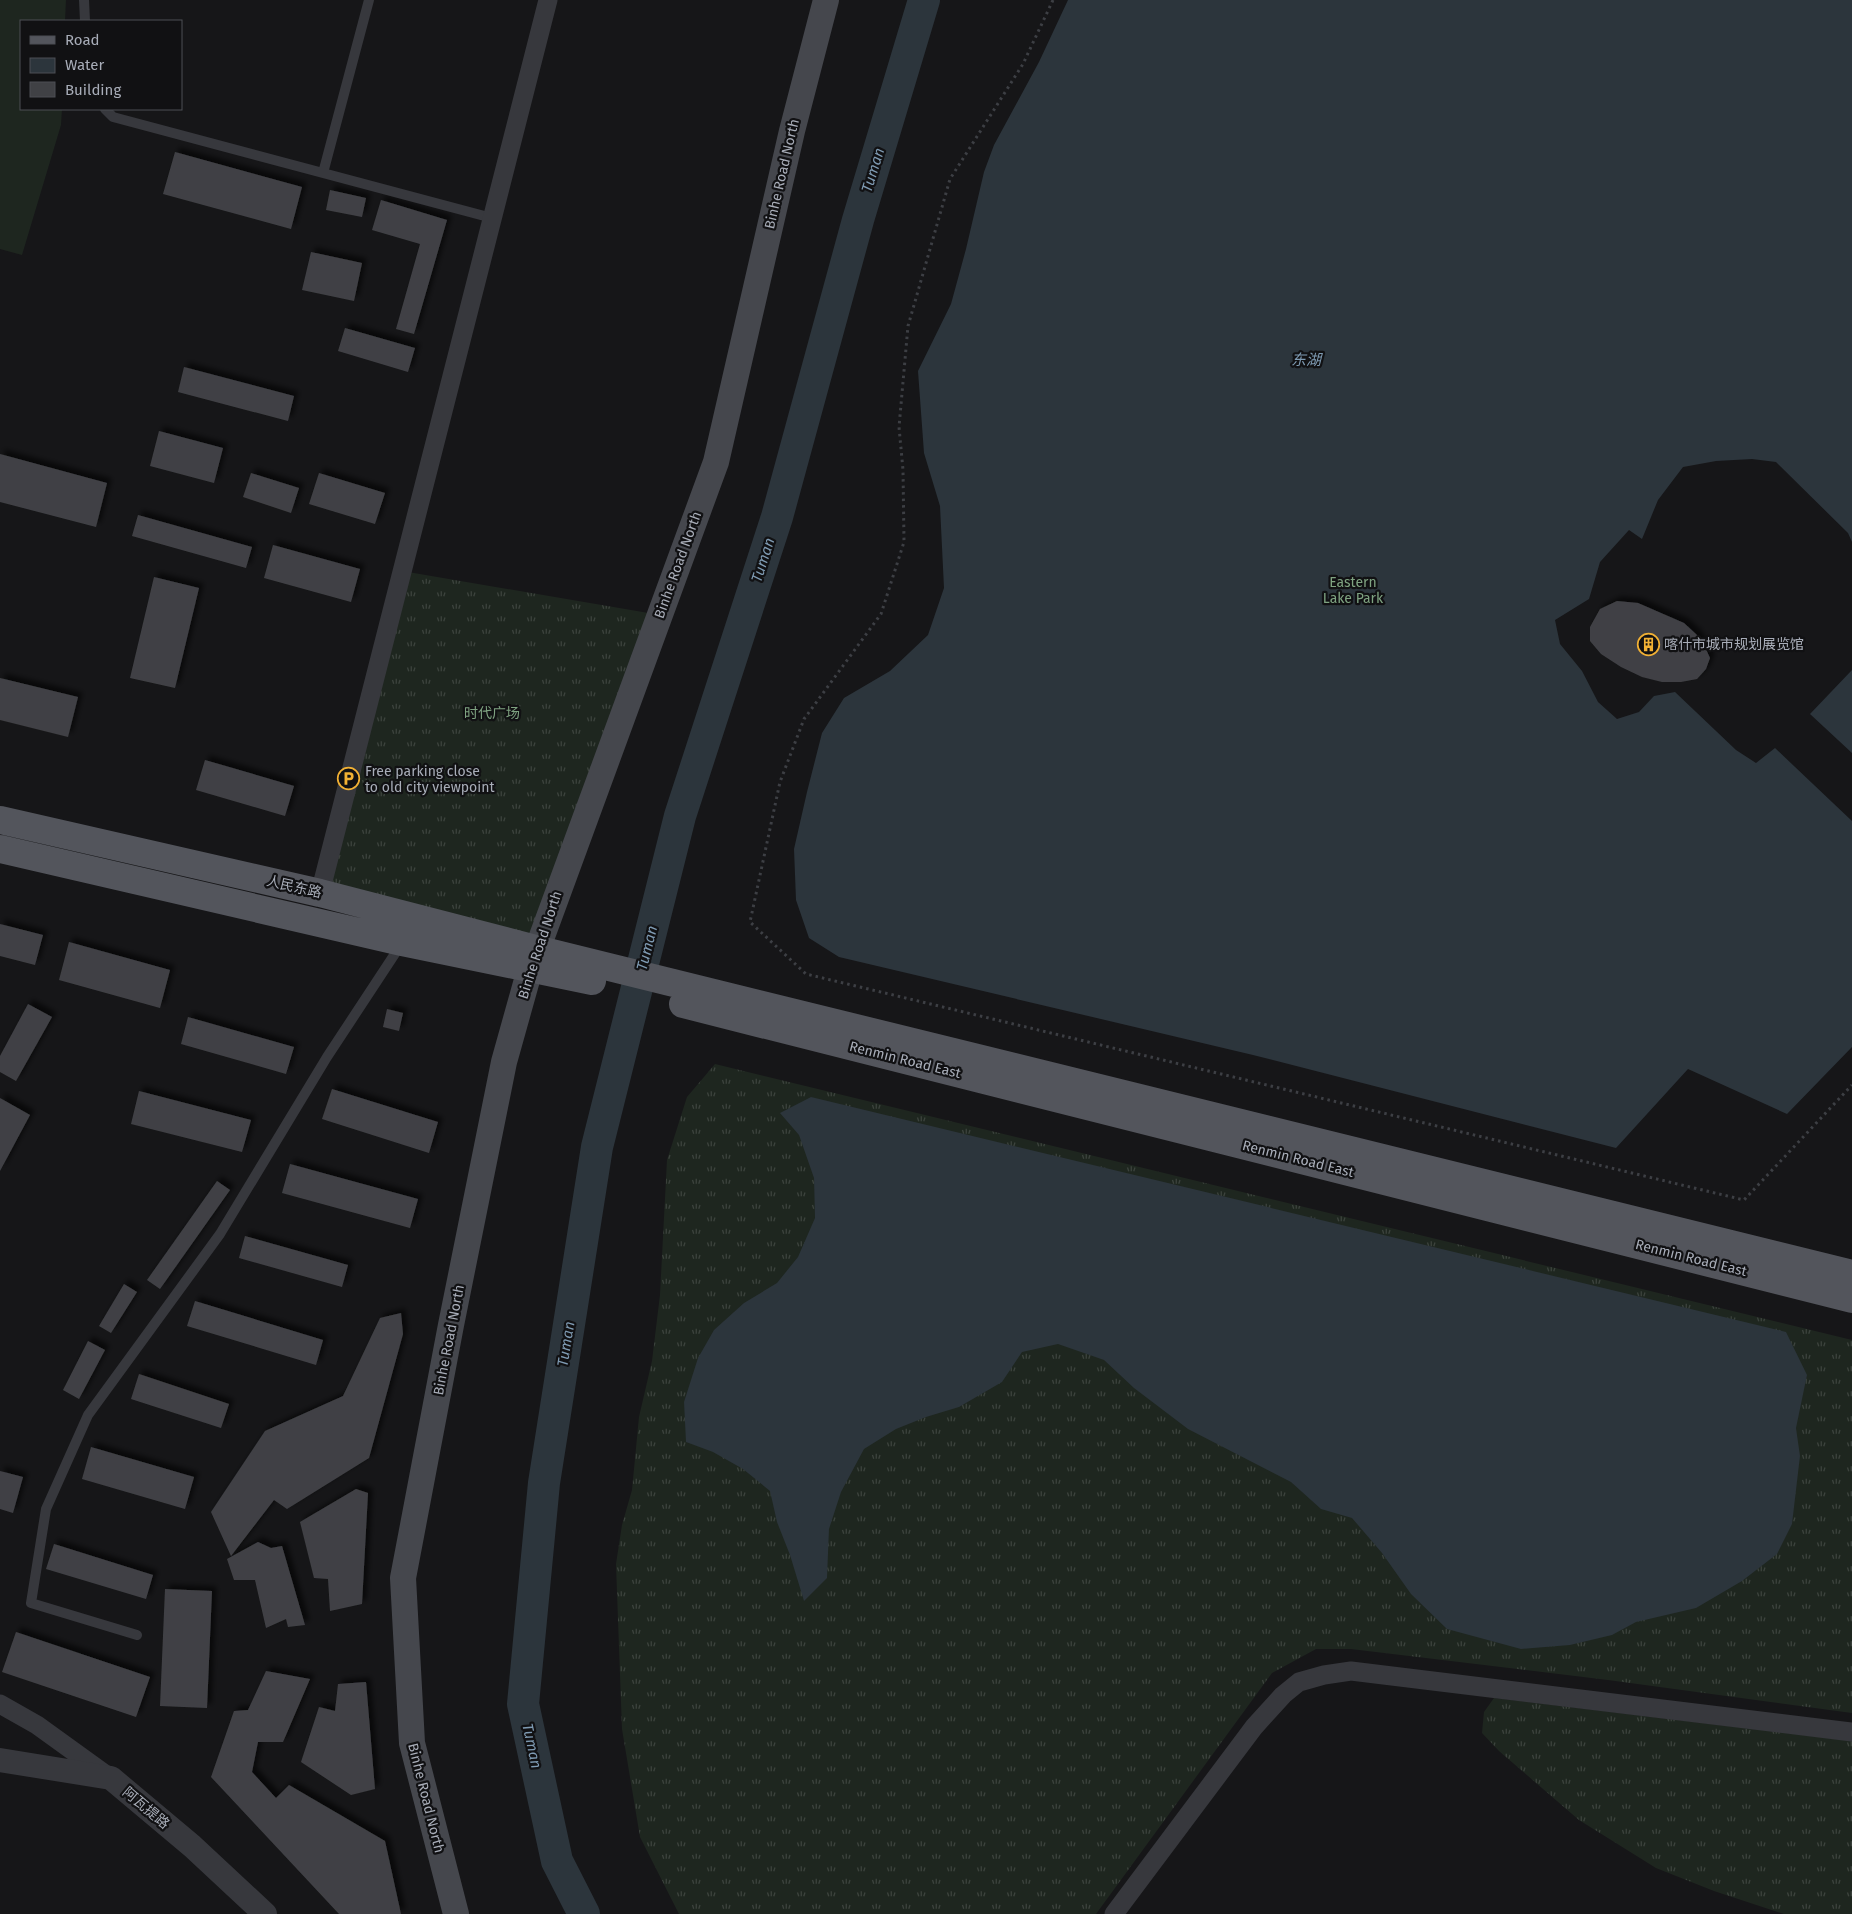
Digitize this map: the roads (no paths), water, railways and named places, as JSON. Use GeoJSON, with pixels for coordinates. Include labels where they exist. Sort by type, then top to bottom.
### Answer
{"type":"FeatureCollection","features":[{"type":"Feature","properties":{"kind":"main road","name":"Binhe Road North"},"geometry":{"type":"LineString","coordinates":[[456,1914],[412,1743],[403,1578],[451,1324],[504,1062],[533,959],[716,462],[792,131],[826,0]]}},
{"type":"Feature","properties":{"kind":"main road","name":"人民东路"},"geometry":{"type":"LineString","coordinates":[[0,820],[320,893],[533,959]]}},
{"type":"Feature","properties":{"kind":"main road","name":"人民东路"},"geometry":{"type":"LineString","coordinates":[[0,850],[402,942],[533,959],[744,1010]]}},
{"type":"Feature","properties":{"kind":"main road","name":"Renmin Road East"},"geometry":{"type":"LineString","coordinates":[[744,1010],[1852,1274]]}},
{"type":"Feature","properties":{"kind":"main road","name":"Renmin Road East"},"geometry":{"type":"LineString","coordinates":[[744,1010],[1852,1299]]}},
{"type":"Feature","properties":{"kind":"street"},"geometry":{"type":"LineString","coordinates":[[320,893],[548,0]]}},
{"type":"Feature","properties":{"kind":"street"},"geometry":{"type":"LineString","coordinates":[[1114,1914],[1254,1727],[1283,1695],[1300,1682],[1324,1675],[1351,1671],[1852,1732]]}},
{"type":"Feature","properties":{"kind":"street"},"geometry":{"type":"LineString","coordinates":[[0,1704],[37,1725],[111,1778]]}},
{"type":"Feature","properties":{"kind":"street","name":"阿瓦提路"},"geometry":{"type":"LineString","coordinates":[[0,1760],[111,1778],[192,1846],[265,1914]]}},
{"type":"Feature","properties":{"kind":"lane"},"geometry":{"type":"LineString","coordinates":[[84,0],[85,20]]}},
{"type":"Feature","properties":{"kind":"lane"},"geometry":{"type":"LineString","coordinates":[[323,173],[369,0]]}},
{"type":"Feature","properties":{"kind":"lane"},"geometry":{"type":"LineString","coordinates":[[106,110],[113,117],[492,218]]}},
{"type":"Feature","properties":{"kind":"lane"},"geometry":{"type":"LineString","coordinates":[[137,1635],[31,1603],[46,1510],[88,1415],[220,1234],[327,1057],[402,942]]}},
{"type":"Feature","properties":{"kind":"water","name":"东湖"},"geometry":{"type":"Polygon","coordinates":[[[1068,0],[1852,0],[1852,542],[1848,533],[1776,462],[1752,459],[1716,461],[1683,467],[1658,500],[1642,539],[1629,530],[1600,562],[1589,599],[1555,620],[1560,644],[1582,671],[1598,702],[1617,719],[1639,712],[1654,696],[1675,692],[1736,750],[1756,763],[1775,748],[1852,821],[1852,1047],[1787,1114],[1688,1069],[1616,1148],[1253,1055],[839,957],[809,938],[796,900],[794,849],[822,733],[844,698],[890,671],[928,635],[944,588],[940,506],[924,453],[918,371],[951,304],[984,172],[994,145],[1039,62],[1068,0]]]}},
{"type":"Feature","properties":{"kind":"water"},"geometry":{"type":"Polygon","coordinates":[[[1852,670],[1852,753],[1810,714],[1852,670]]]}},
{"type":"Feature","properties":{"kind":"water"},"geometry":{"type":"Polygon","coordinates":[[[811,1097],[1786,1332],[1807,1375],[1796,1428],[1800,1456],[1792,1524],[1777,1554],[1742,1581],[1696,1608],[1636,1622],[1612,1635],[1570,1645],[1521,1649],[1447,1629],[1411,1594],[1382,1553],[1352,1518],[1321,1509],[1291,1482],[1188,1429],[1134,1388],[1104,1360],[1058,1344],[1022,1352],[1002,1382],[959,1407],[896,1429],[864,1449],[841,1492],[829,1529],[827,1578],[804,1601],[790,1555],[777,1522],[770,1491],[743,1469],[713,1452],[686,1442],[684,1402],[698,1358],[714,1330],[744,1303],[777,1283],[798,1257],[815,1218],[814,1178],[799,1135],[780,1113],[811,1097]]]}},
{"type":"Feature","properties":{"kind":"waterway","name":"Tuman"},"geometry":{"type":"LineString","coordinates":[[584,1914],[557,1861],[523,1704],[544,1483],[597,1147],[680,816],[777,517],[858,220],[924,0]]}},
{"type":"Feature","properties":{"kind":"place","name":"喀什市城市规划展览馆"},"geometry":{"type":"Point","coordinates":[1648,644]}},
{"type":"Feature","properties":{"kind":"place","name":"Free parking close to old city viewpoint"},"geometry":{"type":"Point","coordinates":[349,779]}},
{"type":"Feature","properties":{"kind":"park label","name":"Eastern Lake Park"},"geometry":{"type":"Point","coordinates":[1353,590]}},
{"type":"Feature","properties":{"kind":"park label","name":"时代广场"},"geometry":{"type":"Point","coordinates":[492,713]}}]}
